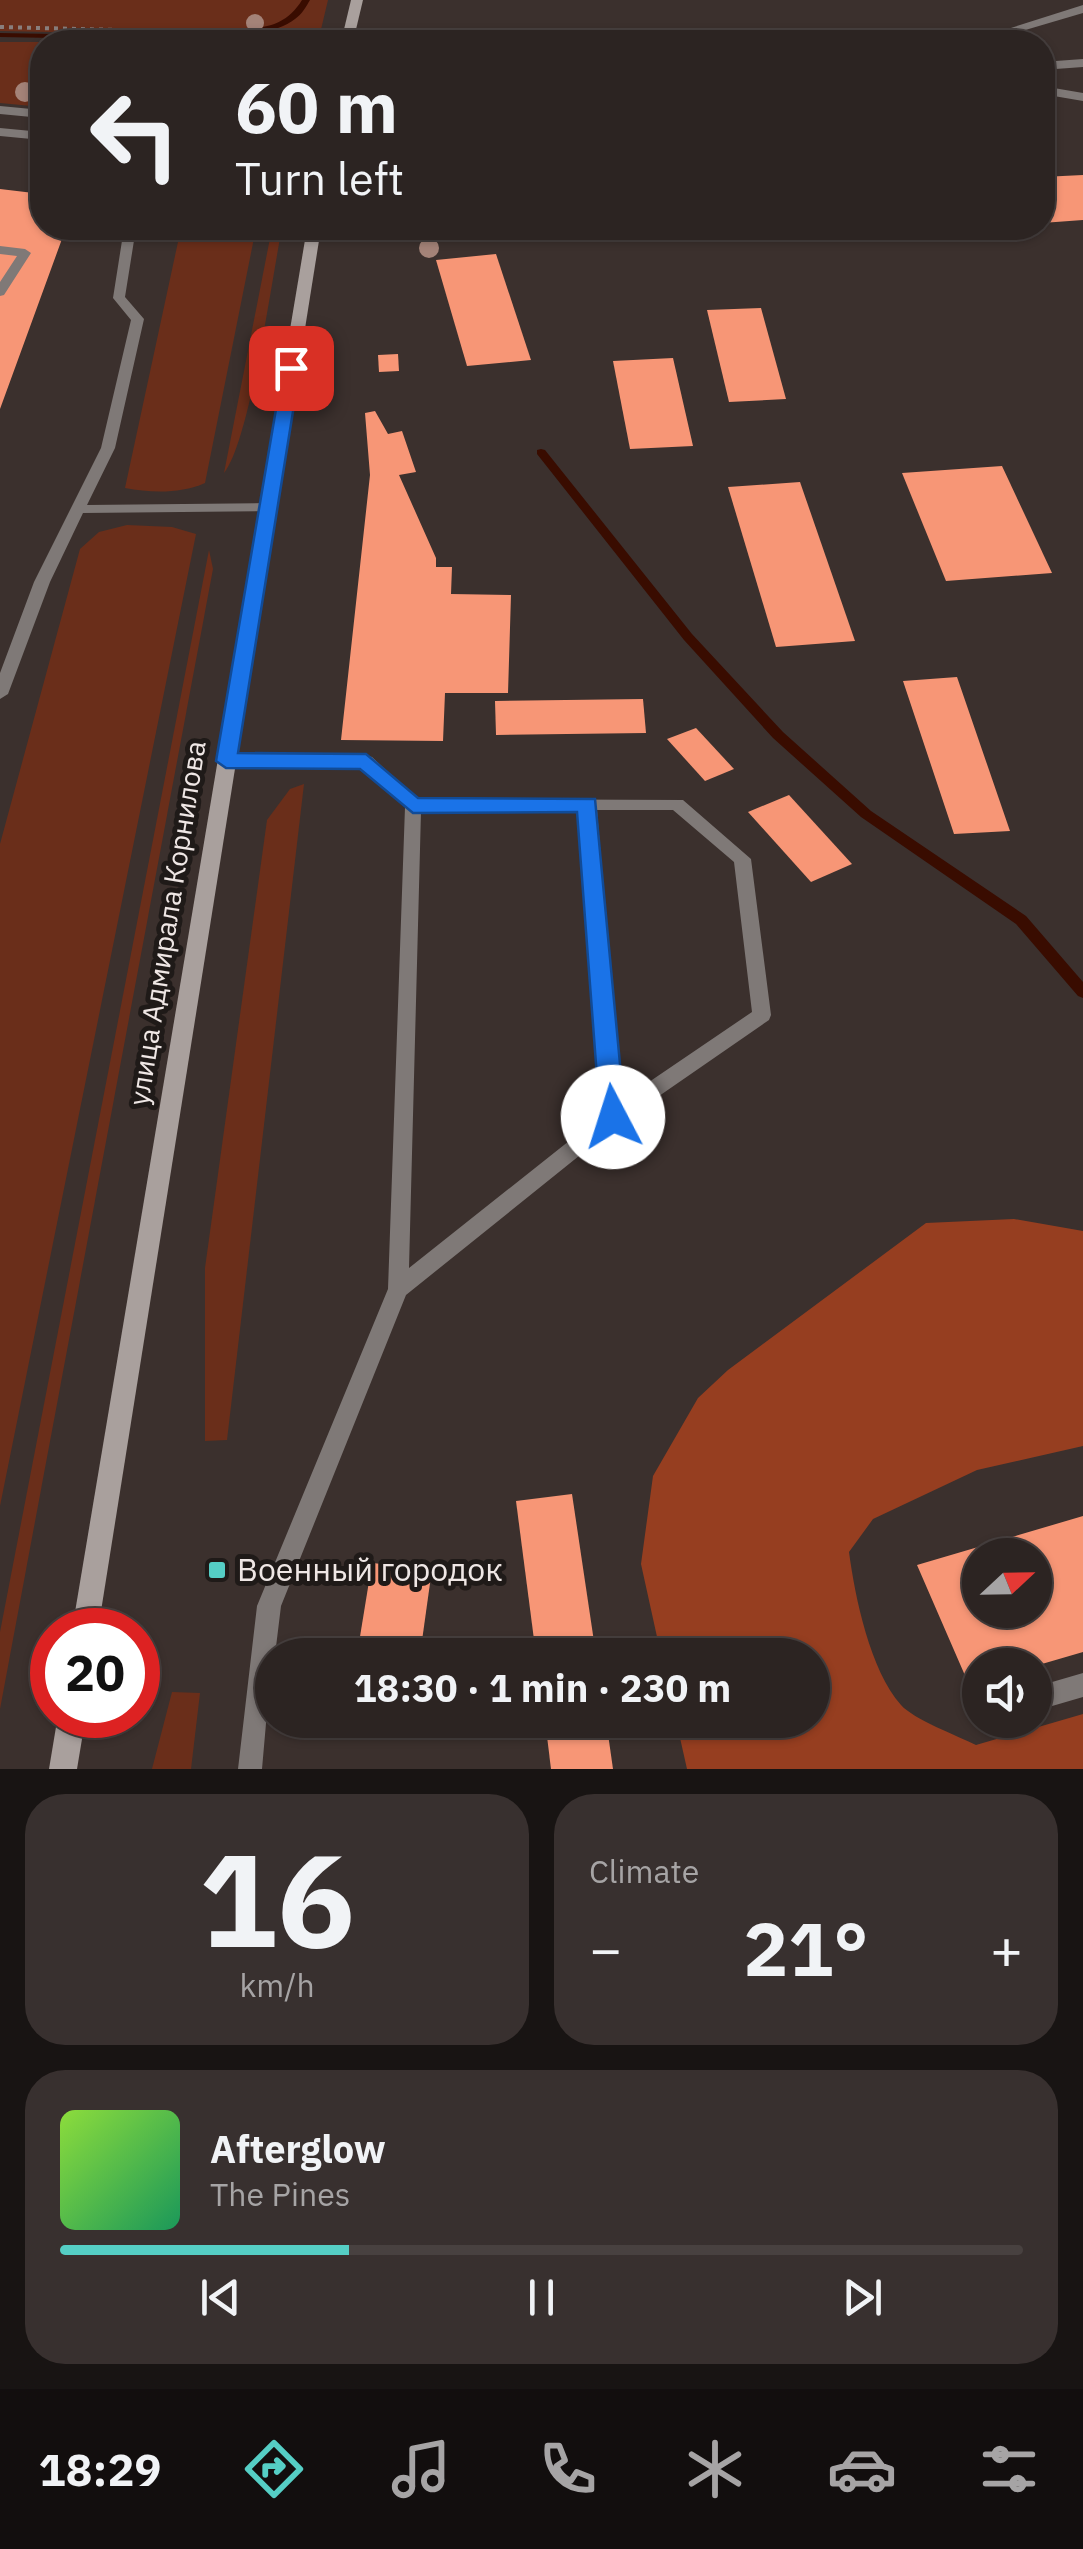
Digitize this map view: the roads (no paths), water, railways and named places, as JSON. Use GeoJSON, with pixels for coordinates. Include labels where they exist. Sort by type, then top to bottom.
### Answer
{"type":"FeatureCollection","features":[{"type":"Feature","properties":{"kind":"main road"},"geometry":{"type":"LineString","coordinates":[[350,30],[357,0]]}},
{"type":"Feature","properties":{"kind":"main road","name":"улица Адмирала Корнилова"},"geometry":{"type":"LineString","coordinates":[[89,1608],[312,240]]}},
{"type":"Feature","properties":{"kind":"main road"},"geometry":{"type":"LineString","coordinates":[[63,1769],[68,1738]]}},
{"type":"Feature","properties":{"kind":"street"},"geometry":{"type":"LineString","coordinates":[[1013,30],[1083,9]]}},
{"type":"Feature","properties":{"kind":"street"},"geometry":{"type":"LineString","coordinates":[[1055,51],[1083,50]]}},
{"type":"Feature","properties":{"kind":"street"},"geometry":{"type":"LineString","coordinates":[[1055,65],[1083,63]]}},
{"type":"Feature","properties":{"kind":"street"},"geometry":{"type":"LineString","coordinates":[[1055,92],[1083,97]]}},
{"type":"Feature","properties":{"kind":"street"},"geometry":{"type":"LineString","coordinates":[[0,110],[30,113]]}},
{"type":"Feature","properties":{"kind":"street"},"geometry":{"type":"LineString","coordinates":[[0,132],[30,135]]}},
{"type":"Feature","properties":{"kind":"lane"},"geometry":{"type":"LineString","coordinates":[[0,694],[42,582],[82,509],[108,448],[138,319],[120,298],[128,240]]}},
{"type":"Feature","properties":{"kind":"lane"},"geometry":{"type":"LineString","coordinates":[[0,250],[25,253],[0,292]]}},
{"type":"Feature","properties":{"kind":"lane"},"geometry":{"type":"LineString","coordinates":[[82,509],[268,507]]}},
{"type":"Feature","properties":{"kind":"lane"},"geometry":{"type":"LineString","coordinates":[[226,761],[366,762],[413,806],[677,804],[742,860],[762,1015],[613,1117],[398,1289]]}},
{"type":"Feature","properties":{"kind":"lane"},"geometry":{"type":"LineString","coordinates":[[588,804],[613,1117]]}},
{"type":"Feature","properties":{"kind":"lane"},"geometry":{"type":"LineString","coordinates":[[250,1769],[269,1606],[398,1289],[413,806]]}},
{"type":"Feature","properties":{"kind":"lane"},"geometry":{"type":"LineString","coordinates":[[1052,1694],[1083,1685]]}},
{"type":"Feature","properties":{"kind":"waterway"},"geometry":{"type":"LineString","coordinates":[[262,30],[291,19],[306,0]]}},
{"type":"Feature","properties":{"kind":"waterway"},"geometry":{"type":"LineString","coordinates":[[0,35],[30,36]]}},
{"type":"Feature","properties":{"kind":"waterway"},"geometry":{"type":"LineString","coordinates":[[541,452],[688,637],[778,735],[866,814],[1021,920],[1083,992]]}},
{"type":"Feature","properties":{"kind":"place","name":"Военный городок"},"geometry":{"type":"Point","coordinates":[217,1570]}}]}
